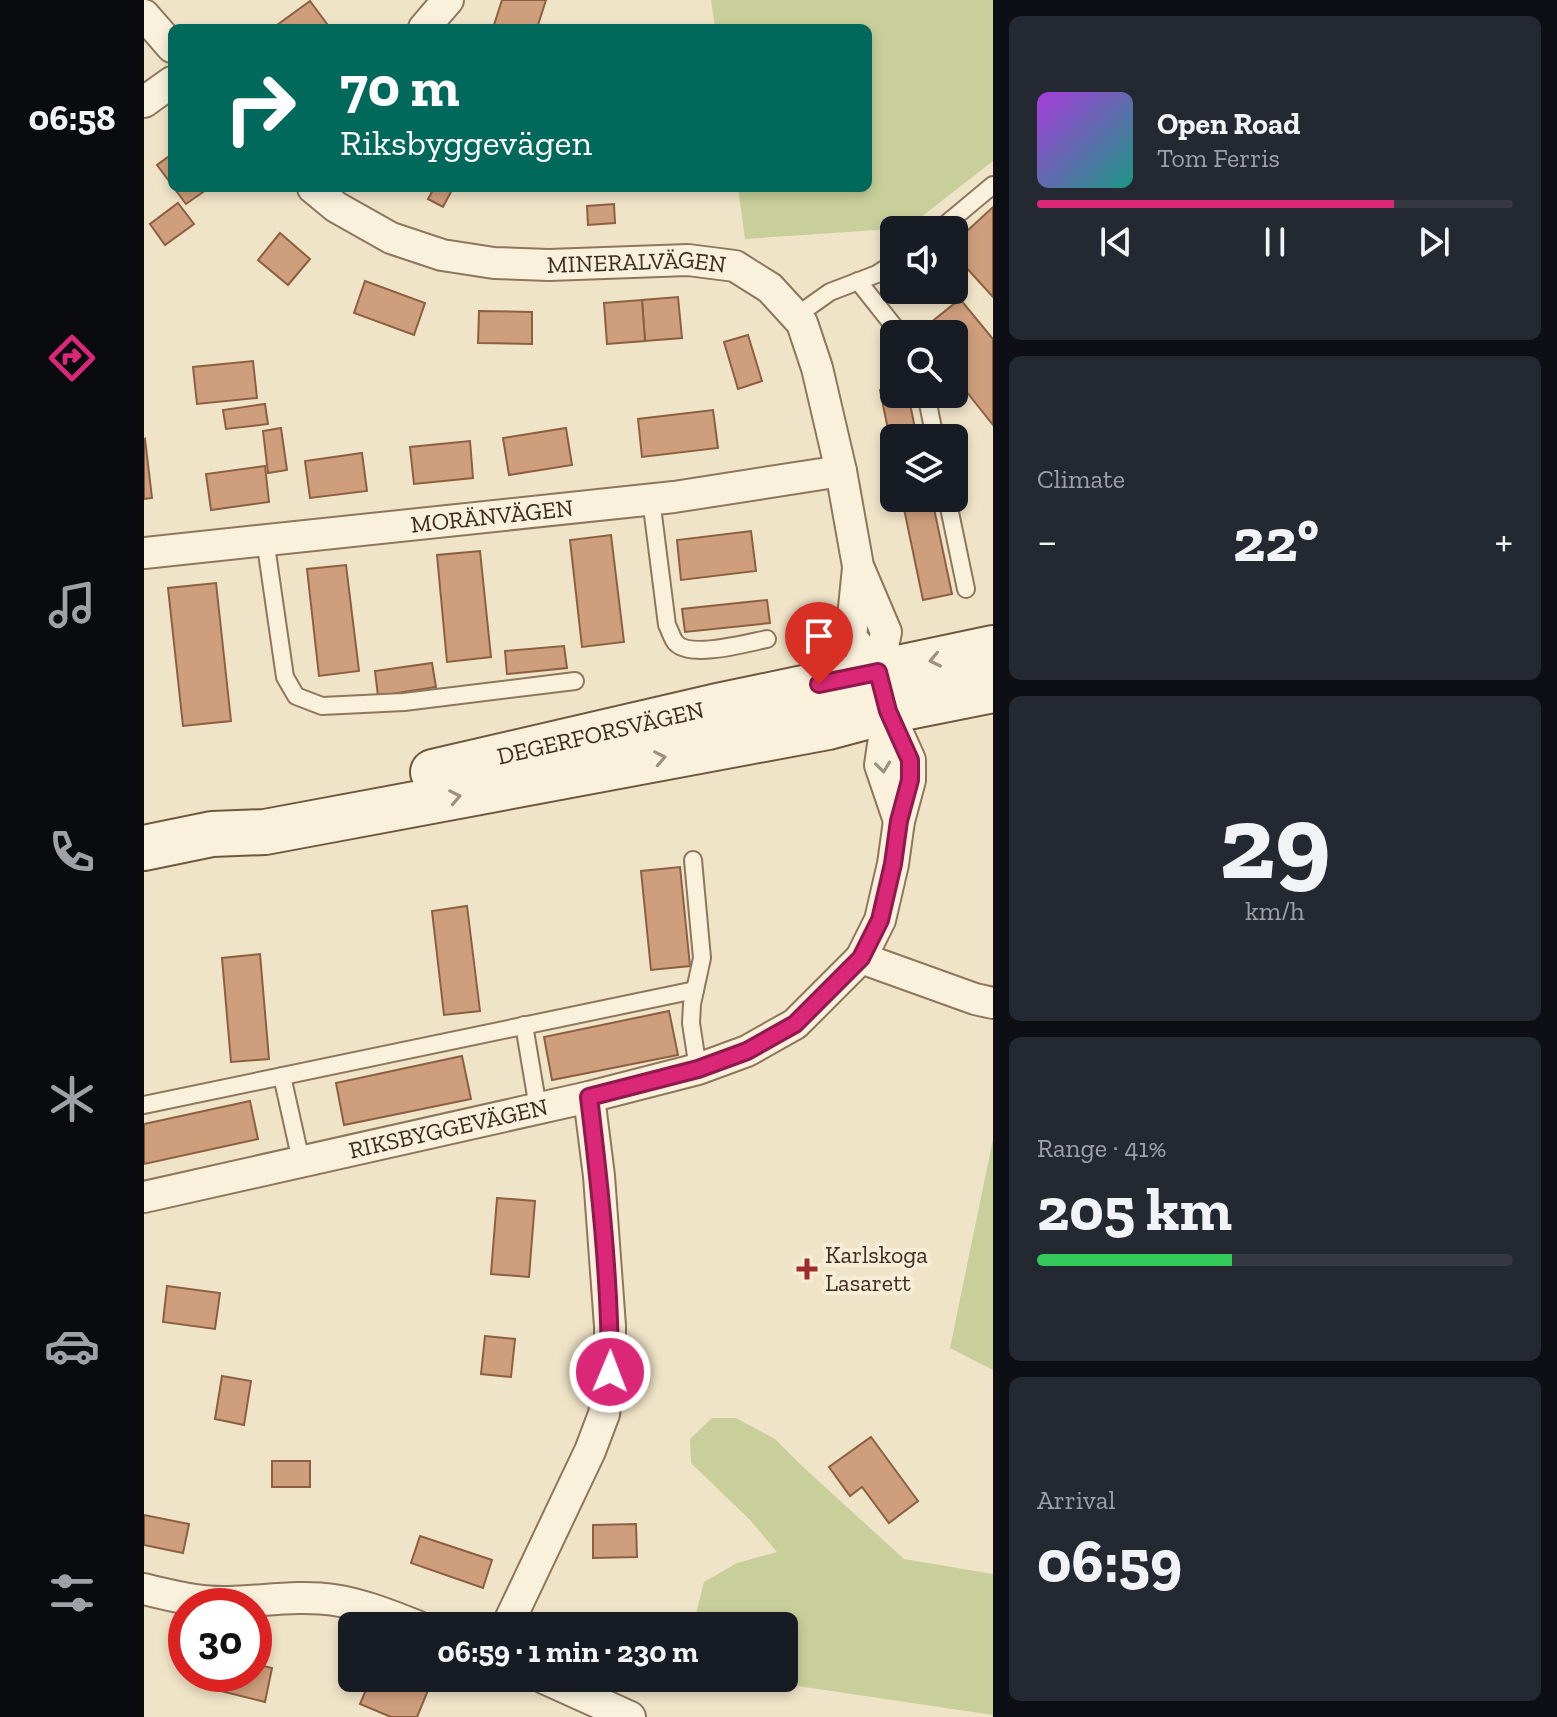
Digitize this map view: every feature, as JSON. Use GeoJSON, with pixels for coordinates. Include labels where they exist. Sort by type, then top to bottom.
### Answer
{"type":"FeatureCollection","features":[{"type":"Feature","properties":{"kind":"main road","name":"DEGERFORSVÄGEN"},"geometry":{"type":"LineString","coordinates":[[144,848],[212,834],[265,832],[828,727],[883,692],[993,648]]}},
{"type":"Feature","properties":{"kind":"main road","name":"DEGERFORSVÄGEN"},"geometry":{"type":"LineString","coordinates":[[883,692],[993,690]]}},
{"type":"Feature","properties":{"kind":"street"},"geometry":{"type":"LineString","coordinates":[[427,24],[448,0]]}},
{"type":"Feature","properties":{"kind":"street"},"geometry":{"type":"LineString","coordinates":[[144,15],[168,42]]}},
{"type":"Feature","properties":{"kind":"street"},"geometry":{"type":"LineString","coordinates":[[144,102],[168,85]]}},
{"type":"Feature","properties":{"kind":"street","name":"MINERALVÄGEN"},"geometry":{"type":"LineString","coordinates":[[318,192],[336,207],[391,238],[442,255],[494,263],[549,265],[688,260],[735,266],[770,288],[802,323],[817,368],[841,471],[858,566],[851,637],[883,692]]}},
{"type":"Feature","properties":{"kind":"street","name":"MORÄNVÄGEN"},"geometry":{"type":"LineString","coordinates":[[144,553],[651,499],[841,471]]}},
{"type":"Feature","properties":{"kind":"street","name":"RIKSBYGGEVÄGEN"},"geometry":{"type":"LineString","coordinates":[[144,1197],[589,1097],[698,1069],[747,1051],[795,1024],[861,958],[880,920],[899,821],[880,765],[883,692]]}},
{"type":"Feature","properties":{"kind":"street"},"geometry":{"type":"LineString","coordinates":[[861,958],[993,1003]]}},
{"type":"Feature","properties":{"kind":"street"},"geometry":{"type":"LineString","coordinates":[[514,1612],[590,1451],[604,1414],[610,1372],[610,1326],[599,1176],[589,1097]]}},
{"type":"Feature","properties":{"kind":"street"},"geometry":{"type":"LineString","coordinates":[[144,1589],[202,1601],[336,1600],[378,1612]]}},
{"type":"Feature","properties":{"kind":"street"},"geometry":{"type":"LineString","coordinates":[[575,1692],[630,1717]]}},
{"type":"Feature","properties":{"kind":"lane"},"geometry":{"type":"LineString","coordinates":[[956,216],[993,185]]}},
{"type":"Feature","properties":{"kind":"lane"},"geometry":{"type":"LineString","coordinates":[[796,316],[830,292],[880,272]]}},
{"type":"Feature","properties":{"kind":"lane"},"geometry":{"type":"LineString","coordinates":[[858,281],[889,320]]}},
{"type":"Feature","properties":{"kind":"lane"},"geometry":{"type":"LineString","coordinates":[[651,499],[667,625],[676,644],[688,650],[699,650],[767,639]]}},
{"type":"Feature","properties":{"kind":"lane"},"geometry":{"type":"LineString","coordinates":[[950,512],[966,589]]}},
{"type":"Feature","properties":{"kind":"lane"},"geometry":{"type":"LineString","coordinates":[[265,539],[285,677],[296,696],[304,700],[322,706],[404,702],[575,681]]}},
{"type":"Feature","properties":{"kind":"lane"},"geometry":{"type":"LineString","coordinates":[[693,860],[702,958],[691,1023],[698,1069]]}},
{"type":"Feature","properties":{"kind":"lane"},"geometry":{"type":"LineString","coordinates":[[144,1105],[695,990]]}},
{"type":"Feature","properties":{"kind":"lane"},"geometry":{"type":"LineString","coordinates":[[524,1025],[538,1108]]}},
{"type":"Feature","properties":{"kind":"lane"},"geometry":{"type":"LineString","coordinates":[[282,1076],[301,1161]]}},
{"type":"Feature","properties":{"kind":"green space"},"geometry":{"type":"Polygon","coordinates":[[[711,0],[993,0],[993,161],[922,216],[880,216],[880,230],[745,239],[739,192],[872,192],[872,24],[714,24],[711,0]]]}},
{"type":"Feature","properties":{"kind":"green space"},"geometry":{"type":"Polygon","coordinates":[[[993,1139],[993,1370],[950,1348],[993,1139]]]}},
{"type":"Feature","properties":{"kind":"green space"},"geometry":{"type":"Polygon","coordinates":[[[712,1418],[736,1418],[775,1439],[904,1559],[993,1574],[993,1715],[798,1686],[798,1612],[696,1612],[704,1582],[737,1563],[777,1552],[750,1520],[691,1463],[690,1439],[712,1418]]]}},
{"type":"Feature","properties":{"kind":"building"},"geometry":{"type":"Polygon","coordinates":[[[502,0],[546,0],[538,24],[494,24],[502,0]]]}},
{"type":"Feature","properties":{"kind":"building"},"geometry":{"type":"Polygon","coordinates":[[[310,1],[327,24],[278,24],[310,1]]]}},
{"type":"Feature","properties":{"kind":"building"},"geometry":{"type":"Polygon","coordinates":[[[168,157],[168,180],[157,165],[168,157]]]}},
{"type":"Feature","properties":{"kind":"building"},"geometry":{"type":"Polygon","coordinates":[[[177,192],[203,192],[186,204],[177,192]]]}},
{"type":"Feature","properties":{"kind":"building"},"geometry":{"type":"Polygon","coordinates":[[[432,192],[451,192],[443,207],[428,199],[432,192]]]}},
{"type":"Feature","properties":{"kind":"building"},"geometry":{"type":"Polygon","coordinates":[[[178,203],[194,224],[165,245],[150,224],[178,203]]]}},
{"type":"Feature","properties":{"kind":"building"},"geometry":{"type":"Polygon","coordinates":[[[614,204],[615,223],[588,225],[587,206],[614,204]]]}},
{"type":"Feature","properties":{"kind":"building"},"geometry":{"type":"Polygon","coordinates":[[[993,207],[993,297],[968,269],[968,230],[993,207]]]}},
{"type":"Feature","properties":{"kind":"building"},"geometry":{"type":"Polygon","coordinates":[[[280,233],[310,259],[288,285],[258,260],[280,233]]]}},
{"type":"Feature","properties":{"kind":"building"},"geometry":{"type":"Polygon","coordinates":[[[365,281],[425,303],[414,335],[354,313],[365,281]]]}},
{"type":"Feature","properties":{"kind":"building"},"geometry":{"type":"Polygon","coordinates":[[[678,297],[682,338],[645,341],[642,300],[678,297]]]}},
{"type":"Feature","properties":{"kind":"building"},"geometry":{"type":"Polygon","coordinates":[[[642,300],[645,341],[607,344],[604,303],[642,300]]]}},
{"type":"Feature","properties":{"kind":"building"},"geometry":{"type":"Polygon","coordinates":[[[954,304],[964,304],[993,339],[993,425],[968,394],[968,320],[934,320],[954,304]]]}},
{"type":"Feature","properties":{"kind":"building"},"geometry":{"type":"Polygon","coordinates":[[[479,311],[532,312],[532,344],[478,343],[479,311]]]}},
{"type":"Feature","properties":{"kind":"building"},"geometry":{"type":"Polygon","coordinates":[[[748,335],[762,381],[738,389],[724,342],[748,335]]]}},
{"type":"Feature","properties":{"kind":"building"},"geometry":{"type":"Polygon","coordinates":[[[253,361],[257,398],[197,404],[193,367],[253,361]]]}},
{"type":"Feature","properties":{"kind":"building"},"geometry":{"type":"Polygon","coordinates":[[[265,404],[268,424],[226,429],[223,410],[265,404]]]}},
{"type":"Feature","properties":{"kind":"building"},"geometry":{"type":"Polygon","coordinates":[[[884,408],[911,408],[914,424],[887,424],[884,408]]]}},
{"type":"Feature","properties":{"kind":"building"},"geometry":{"type":"Polygon","coordinates":[[[713,410],[718,448],[642,457],[638,419],[713,410]]]}},
{"type":"Feature","properties":{"kind":"building"},"geometry":{"type":"Polygon","coordinates":[[[281,428],[287,470],[268,473],[263,431],[281,428]]]}},
{"type":"Feature","properties":{"kind":"building"},"geometry":{"type":"Polygon","coordinates":[[[566,428],[572,465],[509,475],[503,438],[566,428]]]}},
{"type":"Feature","properties":{"kind":"building"},"geometry":{"type":"Polygon","coordinates":[[[144,440],[152,498],[144,499],[144,440]]]}},
{"type":"Feature","properties":{"kind":"building"},"geometry":{"type":"Polygon","coordinates":[[[470,441],[473,478],[414,484],[410,447],[470,441]]]}},
{"type":"Feature","properties":{"kind":"building"},"geometry":{"type":"Polygon","coordinates":[[[362,453],[367,491],[310,498],[305,461],[362,453]]]}},
{"type":"Feature","properties":{"kind":"building"},"geometry":{"type":"Polygon","coordinates":[[[265,466],[269,502],[211,510],[206,474],[265,466]]]}},
{"type":"Feature","properties":{"kind":"building"},"geometry":{"type":"Polygon","coordinates":[[[905,512],[935,512],[952,594],[923,600],[905,512]]]}},
{"type":"Feature","properties":{"kind":"building"},"geometry":{"type":"Polygon","coordinates":[[[751,531],[756,571],[681,580],[677,540],[751,531]]]}},
{"type":"Feature","properties":{"kind":"building"},"geometry":{"type":"Polygon","coordinates":[[[611,535],[624,642],[582,647],[570,540],[611,535]]]}},
{"type":"Feature","properties":{"kind":"building"},"geometry":{"type":"Polygon","coordinates":[[[480,551],[491,657],[447,662],[437,555],[480,551]]]}},
{"type":"Feature","properties":{"kind":"building"},"geometry":{"type":"Polygon","coordinates":[[[346,565],[359,671],[319,676],[307,569],[346,565]]]}},
{"type":"Feature","properties":{"kind":"building"},"geometry":{"type":"Polygon","coordinates":[[[216,583],[231,721],[183,726],[168,588],[216,583]]]}},
{"type":"Feature","properties":{"kind":"building"},"geometry":{"type":"Polygon","coordinates":[[[767,600],[770,623],[685,632],[682,609],[767,600]]]}},
{"type":"Feature","properties":{"kind":"building"},"geometry":{"type":"Polygon","coordinates":[[[564,646],[567,668],[507,674],[505,651],[564,646]]]}},
{"type":"Feature","properties":{"kind":"building"},"geometry":{"type":"Polygon","coordinates":[[[432,663],[436,687],[378,696],[375,671],[432,663]]]}},
{"type":"Feature","properties":{"kind":"building"},"geometry":{"type":"Polygon","coordinates":[[[680,867],[690,966],[651,970],[641,871],[680,867]]]}},
{"type":"Feature","properties":{"kind":"building"},"geometry":{"type":"Polygon","coordinates":[[[467,906],[480,1011],[444,1015],[432,911],[467,906]]]}},
{"type":"Feature","properties":{"kind":"building"},"geometry":{"type":"Polygon","coordinates":[[[260,954],[269,1059],[231,1062],[222,958],[260,954]]]}},
{"type":"Feature","properties":{"kind":"building"},"geometry":{"type":"Polygon","coordinates":[[[669,1011],[678,1055],[552,1080],[544,1037],[669,1011]]]}},
{"type":"Feature","properties":{"kind":"building"},"geometry":{"type":"Polygon","coordinates":[[[462,1056],[471,1099],[344,1125],[336,1083],[462,1056]]]}},
{"type":"Feature","properties":{"kind":"building"},"geometry":{"type":"Polygon","coordinates":[[[250,1101],[258,1139],[144,1164],[144,1124],[250,1101]]]}},
{"type":"Feature","properties":{"kind":"building"},"geometry":{"type":"Polygon","coordinates":[[[497,1198],[535,1201],[529,1277],[491,1274],[497,1198]]]}},
{"type":"Feature","properties":{"kind":"building"},"geometry":{"type":"Polygon","coordinates":[[[167,1286],[220,1293],[215,1329],[163,1322],[167,1286]]]}},
{"type":"Feature","properties":{"kind":"building"},"geometry":{"type":"Polygon","coordinates":[[[485,1336],[515,1339],[511,1377],[481,1374],[485,1336]]]}},
{"type":"Feature","properties":{"kind":"building"},"geometry":{"type":"Polygon","coordinates":[[[222,1376],[251,1381],[244,1425],[215,1419],[222,1376]]]}},
{"type":"Feature","properties":{"kind":"building"},"geometry":{"type":"Polygon","coordinates":[[[871,1437],[918,1501],[889,1523],[862,1487],[850,1496],[829,1467],[871,1437]]]}},
{"type":"Feature","properties":{"kind":"building"},"geometry":{"type":"Polygon","coordinates":[[[272,1461],[310,1461],[310,1487],[272,1487],[272,1461]]]}},
{"type":"Feature","properties":{"kind":"building"},"geometry":{"type":"Polygon","coordinates":[[[144,1515],[189,1524],[183,1553],[144,1545],[144,1515]]]}},
{"type":"Feature","properties":{"kind":"building"},"geometry":{"type":"Polygon","coordinates":[[[636,1524],[637,1557],[593,1558],[593,1525],[636,1524]]]}},
{"type":"Feature","properties":{"kind":"building"},"geometry":{"type":"Polygon","coordinates":[[[420,1536],[492,1560],[483,1588],[411,1563],[420,1536]]]}},
{"type":"Feature","properties":{"kind":"building"},"geometry":{"type":"Polygon","coordinates":[[[225,1692],[267,1692],[265,1702],[225,1692]]]}},
{"type":"Feature","properties":{"kind":"building"},"geometry":{"type":"Polygon","coordinates":[[[365,1692],[427,1692],[417,1717],[391,1717],[360,1704],[365,1692]]]}},
{"type":"Feature","properties":{"kind":"place","name":"Karlskoga Lasarett"},"geometry":{"type":"Point","coordinates":[807,1269]}},
{"type":"Feature","properties":{"kind":"route"},"geometry":{"type":"LineString","coordinates":[[610,1372],[610,1326],[599,1176],[589,1097],[698,1069],[747,1051],[795,1024],[861,958],[880,920],[910,780],[910,760],[888,711],[878,672],[819,684]]}}]}
